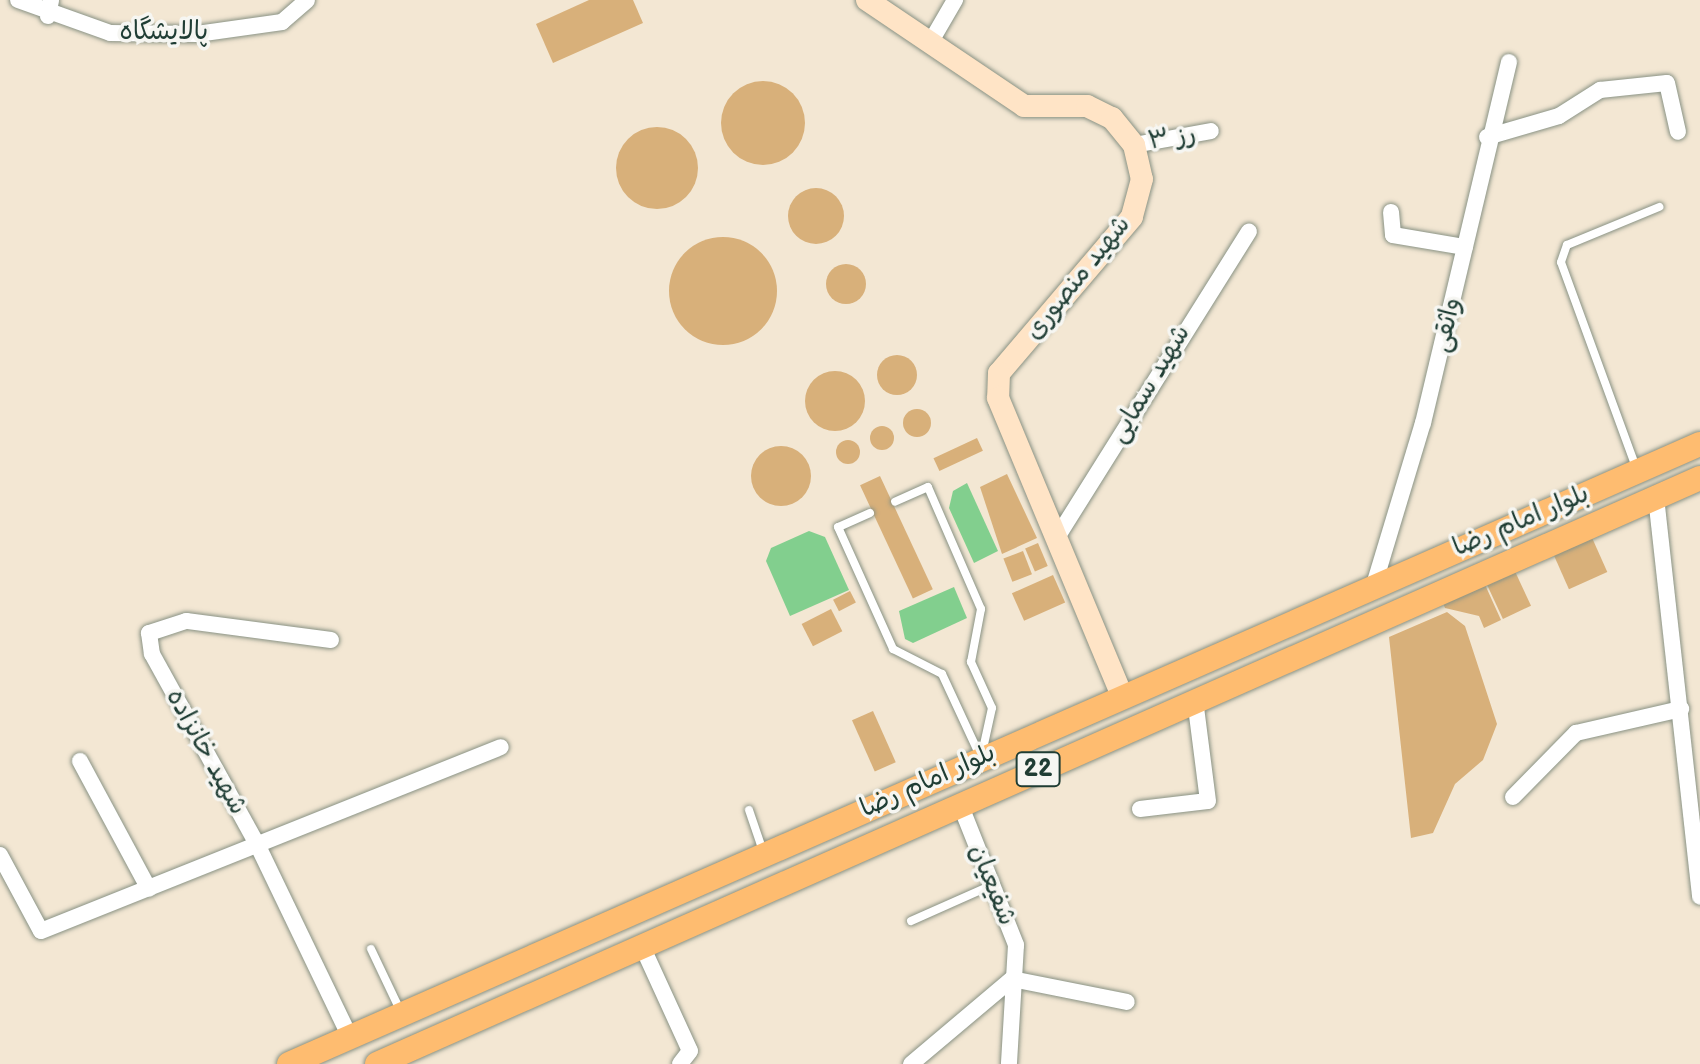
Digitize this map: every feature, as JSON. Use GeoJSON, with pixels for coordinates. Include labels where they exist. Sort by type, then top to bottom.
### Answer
{"type":"FeatureCollection","features":[{"type":"Feature","properties":{"kind":"main road","name":"بلوار امام رضا"},"geometry":{"type":"LineString","coordinates":[[289,1064],[1700,444]]}},
{"type":"Feature","properties":{"kind":"main road","name":"بلوار امام رضا"},"geometry":{"type":"LineString","coordinates":[[377,1064],[1195,700],[1656,503],[1700,478]]}},
{"type":"Feature","properties":{"kind":"main road"},"geometry":{"type":"LineString","coordinates":[[981,758],[995,788]]}},
{"type":"Feature","properties":{"kind":"main road"},"geometry":{"type":"LineString","coordinates":[[765,854],[779,886]]}},
{"type":"Feature","properties":{"kind":"street","name":"پالایشگاه"},"geometry":{"type":"LineString","coordinates":[[18,0],[49,8],[110,33],[197,34],[282,22],[307,0]]}},
{"type":"Feature","properties":{"kind":"street"},"geometry":{"type":"LineString","coordinates":[[867,0],[1024,106],[1087,106],[1112,118],[1134,145]]}},
{"type":"Feature","properties":{"kind":"street"},"geometry":{"type":"LineString","coordinates":[[930,43],[955,0]]}},
{"type":"Feature","properties":{"kind":"street","name":"واثقی"},"geometry":{"type":"LineString","coordinates":[[1374,585],[1423,423],[1465,247],[1487,137],[1509,62]]}},
{"type":"Feature","properties":{"kind":"street"},"geometry":{"type":"LineString","coordinates":[[1487,137],[1559,116],[1600,90],[1667,83],[1678,132]]}},
{"type":"Feature","properties":{"kind":"street","name":"رز ۳"},"geometry":{"type":"LineString","coordinates":[[1134,145],[1211,131]]}},
{"type":"Feature","properties":{"kind":"street","name":"شهید منصوری"},"geometry":{"type":"LineString","coordinates":[[1122,696],[998,398],[999,373],[1132,217],[1142,179],[1134,145]]}},
{"type":"Feature","properties":{"kind":"street"},"geometry":{"type":"LineString","coordinates":[[1391,212],[1393,235],[1465,247]]}},
{"type":"Feature","properties":{"kind":"street","name":"شهید سمایی"},"geometry":{"type":"LineString","coordinates":[[1056,539],[1249,231]]}},
{"type":"Feature","properties":{"kind":"street"},"geometry":{"type":"LineString","coordinates":[[1700,488],[1656,503],[1700,897]]}},
{"type":"Feature","properties":{"kind":"street","name":"شهید خانزاده"},"geometry":{"type":"LineString","coordinates":[[331,640],[186,621],[149,633],[152,654],[257,844],[350,1037]]}},
{"type":"Feature","properties":{"kind":"street"},"geometry":{"type":"LineString","coordinates":[[1140,809],[1208,801],[1195,700]]}},
{"type":"Feature","properties":{"kind":"street"},"geometry":{"type":"LineString","coordinates":[[1513,797],[1576,733],[1681,709]]}},
{"type":"Feature","properties":{"kind":"street"},"geometry":{"type":"LineString","coordinates":[[0,855],[41,931],[501,747]]}},
{"type":"Feature","properties":{"kind":"street"},"geometry":{"type":"LineString","coordinates":[[80,761],[149,889]]}},
{"type":"Feature","properties":{"kind":"street","name":"شفیعیان"},"geometry":{"type":"LineString","coordinates":[[960,804],[1016,945],[1009,1064]]}},
{"type":"Feature","properties":{"kind":"street"},"geometry":{"type":"LineString","coordinates":[[642,946],[690,1051],[680,1064]]}},
{"type":"Feature","properties":{"kind":"street"},"geometry":{"type":"LineString","coordinates":[[911,1064],[1012,979],[1127,1002]]}},
{"type":"Feature","properties":{"kind":"lane"},"geometry":{"type":"LineString","coordinates":[[1637,471],[1561,262],[1567,245],[1659,207]]}},
{"type":"Feature","properties":{"kind":"lane"},"geometry":{"type":"LineString","coordinates":[[895,502],[928,487],[981,609],[971,662],[992,708],[981,758]]}},
{"type":"Feature","properties":{"kind":"lane"},"geometry":{"type":"LineString","coordinates":[[870,513],[838,527],[893,649],[942,674],[981,758]]}},
{"type":"Feature","properties":{"kind":"lane"},"geometry":{"type":"LineString","coordinates":[[749,810],[765,854]]}},
{"type":"Feature","properties":{"kind":"lane"},"geometry":{"type":"LineString","coordinates":[[911,921],[992,884]]}},
{"type":"Feature","properties":{"kind":"lane"},"geometry":{"type":"LineString","coordinates":[[371,949],[403,1014]]}},
{"type":"Feature","properties":{"kind":"green space"},"geometry":{"type":"Polygon","coordinates":[[[967,483],[998,551],[974,563],[949,508],[953,491],[967,483]]]}},
{"type":"Feature","properties":{"kind":"green space"},"geometry":{"type":"Polygon","coordinates":[[[809,531],[825,537],[849,590],[790,616],[766,561],[771,548],[809,531]]]}},
{"type":"Feature","properties":{"kind":"green space"},"geometry":{"type":"Polygon","coordinates":[[[954,587],[967,618],[913,643],[905,639],[899,611],[954,587]]]}},
{"type":"Feature","properties":{"kind":"building"},"geometry":{"type":"Polygon","coordinates":[[[589,0],[633,0],[643,23],[553,63],[536,24],[589,0]]]}},
{"type":"Feature","properties":{"kind":"building"},"geometry":{"type":"Polygon","coordinates":[[[763,81],[786,88],[798,100],[805,123],[798,146],[786,158],[763,165],[740,158],[728,146],[721,123],[728,100],[740,88],[763,81]]]}},
{"type":"Feature","properties":{"kind":"building"},"geometry":{"type":"Polygon","coordinates":[[[657,127],[673,131],[686,139],[694,152],[698,168],[694,184],[686,197],[673,205],[657,209],[641,205],[628,197],[620,184],[616,168],[620,152],[628,139],[641,131],[657,127]]]}},
{"type":"Feature","properties":{"kind":"building"},"geometry":{"type":"Polygon","coordinates":[[[816,188],[836,196],[844,216],[836,236],[816,244],[796,236],[788,216],[796,196],[816,188]]]}},
{"type":"Feature","properties":{"kind":"building"},"geometry":{"type":"Polygon","coordinates":[[[723,237],[744,241],[762,252],[773,270],[777,291],[773,312],[762,330],[744,341],[723,345],[702,341],[684,330],[673,312],[669,291],[673,270],[684,252],[702,241],[723,237]]]}},
{"type":"Feature","properties":{"kind":"building"},"geometry":{"type":"Polygon","coordinates":[[[846,264],[860,270],[866,284],[860,298],[846,304],[832,298],[826,284],[832,270],[846,264]]]}},
{"type":"Feature","properties":{"kind":"building"},"geometry":{"type":"Polygon","coordinates":[[[897,355],[911,361],[917,375],[911,389],[897,395],[883,389],[877,375],[883,361],[897,355]]]}},
{"type":"Feature","properties":{"kind":"building"},"geometry":{"type":"Polygon","coordinates":[[[835,371],[856,380],[865,401],[856,422],[835,431],[814,422],[805,401],[814,380],[835,371]]]}},
{"type":"Feature","properties":{"kind":"building"},"geometry":{"type":"Polygon","coordinates":[[[917,409],[927,413],[931,423],[927,433],[917,437],[907,433],[903,423],[907,413],[917,409]]]}},
{"type":"Feature","properties":{"kind":"building"},"geometry":{"type":"Polygon","coordinates":[[[882,426],[893,433],[894,438],[887,449],[882,450],[871,443],[870,438],[877,427],[882,426]]]}},
{"type":"Feature","properties":{"kind":"building"},"geometry":{"type":"Polygon","coordinates":[[[977,438],[983,451],[939,471],[933,458],[977,438]]]}},
{"type":"Feature","properties":{"kind":"building"},"geometry":{"type":"Polygon","coordinates":[[[848,440],[857,443],[860,452],[857,461],[848,464],[839,461],[836,452],[839,443],[848,440]]]}},
{"type":"Feature","properties":{"kind":"building"},"geometry":{"type":"Polygon","coordinates":[[[781,446],[802,455],[811,476],[802,497],[781,506],[760,497],[751,476],[760,455],[781,446]]]}},
{"type":"Feature","properties":{"kind":"building"},"geometry":{"type":"Polygon","coordinates":[[[1007,474],[1037,538],[1002,554],[980,487],[1007,474]]]}},
{"type":"Feature","properties":{"kind":"building"},"geometry":{"type":"Polygon","coordinates":[[[880,476],[933,589],[913,599],[860,485],[880,476]]]}},
{"type":"Feature","properties":{"kind":"building"},"geometry":{"type":"Polygon","coordinates":[[[1589,531],[1607,572],[1569,589],[1551,548],[1589,531]]]}},
{"type":"Feature","properties":{"kind":"building"},"geometry":{"type":"Polygon","coordinates":[[[1038,543],[1048,566],[1035,571],[1025,548],[1038,543]]]}},
{"type":"Feature","properties":{"kind":"building"},"geometry":{"type":"Polygon","coordinates":[[[1023,551],[1032,574],[1012,582],[1003,559],[1023,551]]]}},
{"type":"Feature","properties":{"kind":"building"},"geometry":{"type":"Polygon","coordinates":[[[1512,565],[1531,606],[1503,619],[1484,578],[1512,565]]]}},
{"type":"Feature","properties":{"kind":"building"},"geometry":{"type":"Polygon","coordinates":[[[1053,575],[1065,602],[1024,621],[1012,593],[1053,575]]]}},
{"type":"Feature","properties":{"kind":"building"},"geometry":{"type":"Polygon","coordinates":[[[1482,578],[1501,620],[1484,628],[1479,616],[1445,608],[1440,596],[1482,578]]]}},
{"type":"Feature","properties":{"kind":"building"},"geometry":{"type":"Polygon","coordinates":[[[850,591],[856,603],[839,611],[833,600],[850,591]]]}},
{"type":"Feature","properties":{"kind":"building"},"geometry":{"type":"Polygon","coordinates":[[[831,609],[842,631],[813,646],[802,624],[831,609]]]}},
{"type":"Feature","properties":{"kind":"building"},"geometry":{"type":"Polygon","coordinates":[[[1447,612],[1465,626],[1497,724],[1483,760],[1455,784],[1433,833],[1411,838],[1389,637],[1447,612]]]}},
{"type":"Feature","properties":{"kind":"building"},"geometry":{"type":"Polygon","coordinates":[[[873,711],[896,762],[875,772],[852,720],[873,711]]]}}]}
